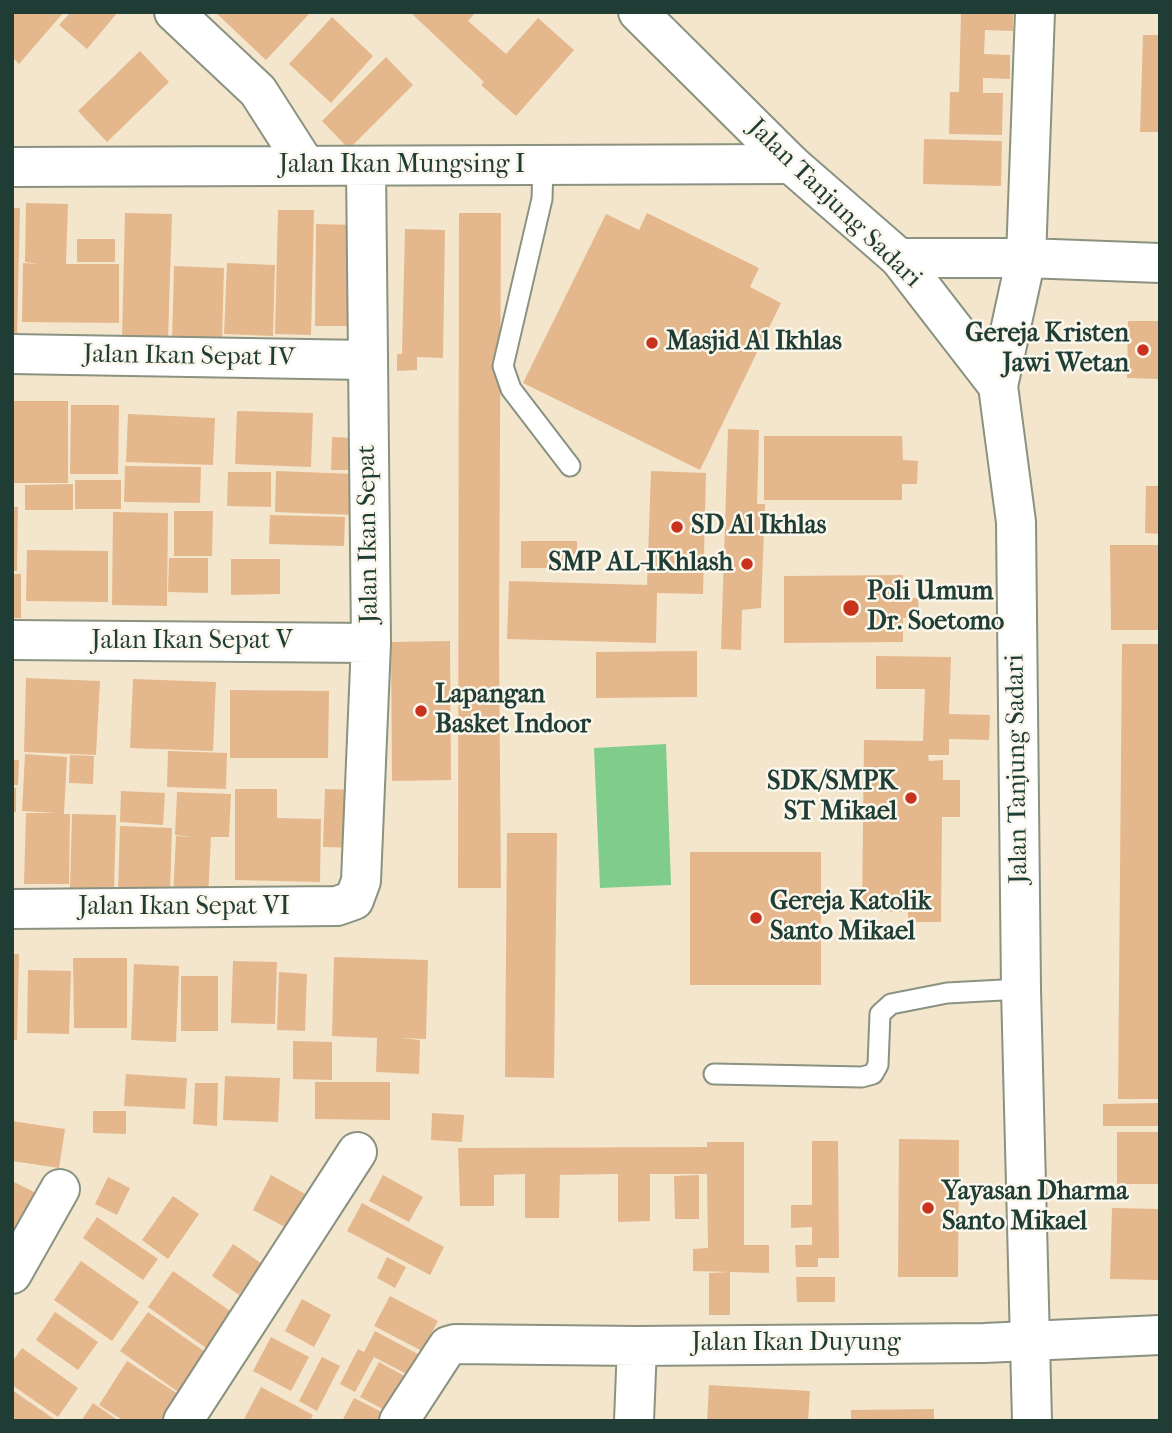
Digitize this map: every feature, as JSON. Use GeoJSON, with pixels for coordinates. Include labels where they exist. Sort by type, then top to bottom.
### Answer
{"type":"FeatureCollection","features":[{"type":"Feature","properties":{"kind":"street"},"geometry":{"type":"LineString","coordinates":[[174,12],[258,91],[306,166]]}},
{"type":"Feature","properties":{"kind":"street","name":"Jalan Tanjung Sadari"},"geometry":{"type":"LineString","coordinates":[[638,12],[791,163],[899,258],[998,386],[1016,522],[1021,989],[1032,1421]]}},
{"type":"Feature","properties":{"kind":"street"},"geometry":{"type":"LineString","coordinates":[[998,386],[1026,258],[1035,12]]}},
{"type":"Feature","properties":{"kind":"street","name":"Jalan Ikan Mungsing I"},"geometry":{"type":"LineString","coordinates":[[12,167],[791,163]]}},
{"type":"Feature","properties":{"kind":"street","name":"Jalan Ikan Sepat"},"geometry":{"type":"LineString","coordinates":[[354,900],[361,881],[371,643],[366,167]]}},
{"type":"Feature","properties":{"kind":"street"},"geometry":{"type":"LineString","coordinates":[[899,258],[1026,258],[1160,263]]}},
{"type":"Feature","properties":{"kind":"street","name":"Jalan Ikan Sepat IV"},"geometry":{"type":"LineString","coordinates":[[12,354],[366,360]]}},
{"type":"Feature","properties":{"kind":"street","name":"Jalan Ikan Sepat V"},"geometry":{"type":"LineString","coordinates":[[12,640],[371,643]]}},
{"type":"Feature","properties":{"kind":"street","name":"Jalan Ikan Sepat VI"},"geometry":{"type":"LineString","coordinates":[[12,909],[337,906],[354,900]]}},
{"type":"Feature","properties":{"kind":"street"},"geometry":{"type":"LineString","coordinates":[[183,1421],[357,1152]]}},
{"type":"Feature","properties":{"kind":"street"},"geometry":{"type":"LineString","coordinates":[[12,1274],[61,1189]]}},
{"type":"Feature","properties":{"kind":"street","name":"Jalan Ikan Duyung"},"geometry":{"type":"LineString","coordinates":[[399,1421],[448,1346],[455,1344],[636,1346],[984,1343],[1160,1335]]}},
{"type":"Feature","properties":{"kind":"street"},"geometry":{"type":"LineString","coordinates":[[634,1421],[636,1346]]}},
{"type":"Feature","properties":{"kind":"lane"},"geometry":{"type":"LineString","coordinates":[[543,166],[542,199],[503,366],[511,388],[570,466]]}},
{"type":"Feature","properties":{"kind":"lane"},"geometry":{"type":"LineString","coordinates":[[714,1074],[862,1077],[873,1074],[878,1065],[880,1014],[891,1004],[947,993],[1021,989]]}},
{"type":"Feature","properties":{"kind":"green space"},"geometry":{"type":"Polygon","coordinates":[[[666,744],[671,885],[600,888],[594,748],[666,744]]]}},
{"type":"Feature","properties":{"kind":"building"},"geometry":{"type":"Polygon","coordinates":[[[12,12],[64,12],[19,64],[12,57],[12,12]]]}},
{"type":"Feature","properties":{"kind":"building"},"geometry":{"type":"Polygon","coordinates":[[[71,12],[118,12],[87,49],[59,25],[71,12]]]}},
{"type":"Feature","properties":{"kind":"building"},"geometry":{"type":"Polygon","coordinates":[[[215,12],[311,12],[266,60],[215,12]]]}},
{"type":"Feature","properties":{"kind":"building"},"geometry":{"type":"Polygon","coordinates":[[[410,12],[476,12],[468,21],[506,54],[538,18],[574,50],[516,116],[481,85],[484,82],[410,12]]]}},
{"type":"Feature","properties":{"kind":"building"},"geometry":{"type":"Polygon","coordinates":[[[961,12],[1013,12],[1013,31],[985,30],[984,54],[1010,55],[1010,79],[983,78],[983,93],[1003,93],[1002,135],[949,134],[950,92],[959,92],[961,12]]]}},
{"type":"Feature","properties":{"kind":"building"},"geometry":{"type":"Polygon","coordinates":[[[332,17],[373,56],[331,103],[289,64],[332,17]]]}},
{"type":"Feature","properties":{"kind":"building"},"geometry":{"type":"Polygon","coordinates":[[[1143,35],[1160,35],[1160,132],[1140,132],[1143,35]]]}},
{"type":"Feature","properties":{"kind":"building"},"geometry":{"type":"Polygon","coordinates":[[[140,51],[169,82],[107,142],[78,111],[140,51]]]}},
{"type":"Feature","properties":{"kind":"building"},"geometry":{"type":"Polygon","coordinates":[[[386,57],[413,85],[349,149],[322,121],[386,57]]]}},
{"type":"Feature","properties":{"kind":"building"},"geometry":{"type":"Polygon","coordinates":[[[924,139],[1002,141],[1001,186],[923,184],[924,139]]]}},
{"type":"Feature","properties":{"kind":"building"},"geometry":{"type":"Polygon","coordinates":[[[26,203],[68,204],[66,264],[119,264],[119,323],[22,322],[23,263],[39,264],[25,262],[26,203]]]}},
{"type":"Feature","properties":{"kind":"building"},"geometry":{"type":"Polygon","coordinates":[[[12,208],[20,208],[17,337],[12,336],[12,208]]]}},
{"type":"Feature","properties":{"kind":"building"},"geometry":{"type":"Polygon","coordinates":[[[278,210],[314,210],[311,335],[275,334],[278,210]]]}},
{"type":"Feature","properties":{"kind":"building"},"geometry":{"type":"Polygon","coordinates":[[[125,213],[172,214],[168,340],[122,339],[125,213]]]}},
{"type":"Feature","properties":{"kind":"building"},"geometry":{"type":"Polygon","coordinates":[[[459,213],[501,213],[501,888],[458,888],[459,213]]]}},
{"type":"Feature","properties":{"kind":"building","name":"Masjid Al Ikhlas"},"geometry":{"type":"Polygon","coordinates":[[[647,213],[759,268],[750,287],[781,303],[700,470],[523,383],[606,214],[639,230],[647,213]]]}},
{"type":"Feature","properties":{"kind":"building"},"geometry":{"type":"Polygon","coordinates":[[[316,224],[355,225],[354,326],[315,326],[316,224]]]}},
{"type":"Feature","properties":{"kind":"building"},"geometry":{"type":"Polygon","coordinates":[[[405,229],[445,230],[443,358],[417,357],[417,370],[397,371],[397,354],[402,354],[405,229]]]}},
{"type":"Feature","properties":{"kind":"building"},"geometry":{"type":"Polygon","coordinates":[[[77,239],[115,239],[115,262],[77,262],[77,239]]]}},
{"type":"Feature","properties":{"kind":"building"},"geometry":{"type":"Polygon","coordinates":[[[227,263],[275,265],[273,336],[224,334],[227,263]]]}},
{"type":"Feature","properties":{"kind":"building"},"geometry":{"type":"Polygon","coordinates":[[[174,266],[224,268],[222,342],[172,340],[174,266]]]}},
{"type":"Feature","properties":{"kind":"building","name":"Gereja Kristen Jawi Wetan"},"geometry":{"type":"Polygon","coordinates":[[[1128,321],[1160,321],[1160,379],[1127,378],[1128,321]]]}},
{"type":"Feature","properties":{"kind":"building"},"geometry":{"type":"Polygon","coordinates":[[[14,401],[68,401],[68,483],[14,483],[14,401]]]}},
{"type":"Feature","properties":{"kind":"building"},"geometry":{"type":"Polygon","coordinates":[[[71,405],[119,405],[118,474],[70,474],[71,405]]]}},
{"type":"Feature","properties":{"kind":"building"},"geometry":{"type":"Polygon","coordinates":[[[237,411],[313,413],[311,467],[235,464],[237,411]]]}},
{"type":"Feature","properties":{"kind":"building"},"geometry":{"type":"Polygon","coordinates":[[[128,414],[215,418],[213,465],[126,462],[128,414]]]}},
{"type":"Feature","properties":{"kind":"building"},"geometry":{"type":"Polygon","coordinates":[[[728,429],[759,430],[757,504],[765,504],[761,608],[742,610],[741,650],[721,649],[728,429]]]}},
{"type":"Feature","properties":{"kind":"building"},"geometry":{"type":"Polygon","coordinates":[[[764,436],[902,436],[903,460],[918,461],[917,484],[902,484],[902,500],[764,500],[764,436]]]}},
{"type":"Feature","properties":{"kind":"building"},"geometry":{"type":"Polygon","coordinates":[[[332,437],[354,438],[353,470],[331,470],[332,437]]]}},
{"type":"Feature","properties":{"kind":"building"},"geometry":{"type":"Polygon","coordinates":[[[125,466],[201,467],[200,503],[124,502],[125,466]]]}},
{"type":"Feature","properties":{"kind":"building"},"geometry":{"type":"Polygon","coordinates":[[[276,471],[355,474],[354,515],[275,512],[276,471]]]}},
{"type":"Feature","properties":{"kind":"building","name":"SD Al Ikhlas"},"geometry":{"type":"Polygon","coordinates":[[[651,471],[706,473],[703,594],[657,593],[656,643],[507,639],[509,581],[647,585],[651,471]]]}},
{"type":"Feature","properties":{"kind":"building"},"geometry":{"type":"Polygon","coordinates":[[[228,472],[271,472],[271,507],[227,506],[228,472]]]}},
{"type":"Feature","properties":{"kind":"building"},"geometry":{"type":"Polygon","coordinates":[[[75,480],[121,480],[121,509],[75,509],[75,480]]]}},
{"type":"Feature","properties":{"kind":"building"},"geometry":{"type":"Polygon","coordinates":[[[73,484],[73,510],[25,510],[25,485],[73,484]]]}},
{"type":"Feature","properties":{"kind":"building"},"geometry":{"type":"Polygon","coordinates":[[[1146,486],[1160,486],[1160,534],[1145,533],[1146,486]]]}},
{"type":"Feature","properties":{"kind":"building"},"geometry":{"type":"Polygon","coordinates":[[[12,507],[18,507],[17,571],[12,571],[12,507]]]}},
{"type":"Feature","properties":{"kind":"building"},"geometry":{"type":"Polygon","coordinates":[[[174,511],[213,511],[212,556],[174,556],[174,511]]]}},
{"type":"Feature","properties":{"kind":"building"},"geometry":{"type":"Polygon","coordinates":[[[113,512],[168,513],[167,606],[112,605],[113,512]]]}},
{"type":"Feature","properties":{"kind":"building"},"geometry":{"type":"Polygon","coordinates":[[[270,515],[345,517],[344,546],[269,544],[270,515]]]}},
{"type":"Feature","properties":{"kind":"building"},"geometry":{"type":"Polygon","coordinates":[[[521,541],[577,541],[577,568],[521,568],[521,541]]]}},
{"type":"Feature","properties":{"kind":"building"},"geometry":{"type":"Polygon","coordinates":[[[1110,545],[1160,545],[1160,630],[1111,630],[1110,545]]]}},
{"type":"Feature","properties":{"kind":"building"},"geometry":{"type":"Polygon","coordinates":[[[27,550],[108,551],[108,602],[26,601],[27,550]]]}},
{"type":"Feature","properties":{"kind":"building"},"geometry":{"type":"Polygon","coordinates":[[[169,558],[208,558],[208,593],[168,592],[169,558]]]}},
{"type":"Feature","properties":{"kind":"building"},"geometry":{"type":"Polygon","coordinates":[[[231,559],[280,559],[280,594],[231,595],[231,559]]]}},
{"type":"Feature","properties":{"kind":"building"},"geometry":{"type":"Polygon","coordinates":[[[12,574],[21,574],[21,618],[12,618],[12,574]]]}},
{"type":"Feature","properties":{"kind":"building","name":"Poli Umum Dr. Soetomo"},"geometry":{"type":"Polygon","coordinates":[[[903,575],[903,598],[918,598],[919,618],[903,618],[903,642],[784,643],[784,576],[903,575]]]}},
{"type":"Feature","properties":{"kind":"building","name":"Lapangan Basket Indoor"},"geometry":{"type":"Polygon","coordinates":[[[450,641],[451,780],[392,781],[391,642],[450,641]]]}},
{"type":"Feature","properties":{"kind":"building"},"geometry":{"type":"Polygon","coordinates":[[[1122,644],[1160,644],[1160,1099],[1118,1099],[1122,644]]]}},
{"type":"Feature","properties":{"kind":"building"},"geometry":{"type":"Polygon","coordinates":[[[697,651],[697,697],[596,698],[596,652],[697,651]]]}},
{"type":"Feature","properties":{"kind":"building","name":"SDK/SMPK ST Mikael"},"geometry":{"type":"Polygon","coordinates":[[[876,656],[951,657],[949,714],[990,715],[989,740],[949,739],[949,755],[928,755],[929,761],[943,760],[943,780],[960,780],[960,817],[942,817],[941,922],[908,922],[908,912],[862,911],[864,740],[923,741],[925,689],[876,689],[876,656]]]}},
{"type":"Feature","properties":{"kind":"building"},"geometry":{"type":"Polygon","coordinates":[[[26,678],[100,681],[96,755],[24,752],[26,678]]]}},
{"type":"Feature","properties":{"kind":"building"},"geometry":{"type":"Polygon","coordinates":[[[133,679],[216,682],[213,751],[130,748],[133,679]]]}},
{"type":"Feature","properties":{"kind":"building"},"geometry":{"type":"Polygon","coordinates":[[[230,690],[329,691],[328,758],[230,758],[230,690]]]}},
{"type":"Feature","properties":{"kind":"building"},"geometry":{"type":"Polygon","coordinates":[[[168,751],[227,753],[226,789],[167,787],[168,751]]]}},
{"type":"Feature","properties":{"kind":"building"},"geometry":{"type":"Polygon","coordinates":[[[25,754],[67,757],[64,814],[70,814],[69,884],[24,884],[26,813],[57,813],[22,811],[25,754]]]}},
{"type":"Feature","properties":{"kind":"building"},"geometry":{"type":"Polygon","coordinates":[[[70,755],[94,756],[93,784],[69,783],[70,755]]]}},
{"type":"Feature","properties":{"kind":"building"},"geometry":{"type":"Polygon","coordinates":[[[12,760],[19,760],[18,785],[12,785],[12,760]]]}},
{"type":"Feature","properties":{"kind":"building"},"geometry":{"type":"Polygon","coordinates":[[[12,788],[16,788],[16,812],[12,812],[12,788]]]}},
{"type":"Feature","properties":{"kind":"building"},"geometry":{"type":"Polygon","coordinates":[[[235,789],[277,789],[277,818],[321,819],[320,882],[235,880],[235,789]]]}},
{"type":"Feature","properties":{"kind":"building"},"geometry":{"type":"Polygon","coordinates":[[[325,789],[361,790],[359,848],[323,847],[325,789]]]}},
{"type":"Feature","properties":{"kind":"building"},"geometry":{"type":"Polygon","coordinates":[[[121,791],[165,793],[163,825],[120,822],[121,791]]]}},
{"type":"Feature","properties":{"kind":"building"},"geometry":{"type":"Polygon","coordinates":[[[177,792],[231,794],[229,837],[211,837],[208,898],[173,896],[176,836],[193,837],[175,835],[177,792]]]}},
{"type":"Feature","properties":{"kind":"building"},"geometry":{"type":"Polygon","coordinates":[[[72,814],[116,815],[114,892],[70,890],[72,814]]]}},
{"type":"Feature","properties":{"kind":"building"},"geometry":{"type":"Polygon","coordinates":[[[120,826],[172,828],[170,896],[118,894],[120,826]]]}},
{"type":"Feature","properties":{"kind":"building"},"geometry":{"type":"Polygon","coordinates":[[[507,833],[557,833],[554,1078],[505,1077],[507,833]]]}},
{"type":"Feature","properties":{"kind":"building","name":"Gereja Katolik Santo Mikael"},"geometry":{"type":"Polygon","coordinates":[[[690,852],[821,852],[821,985],[690,985],[690,852]]]}},
{"type":"Feature","properties":{"kind":"building"},"geometry":{"type":"Polygon","coordinates":[[[12,954],[19,954],[17,1040],[12,1040],[12,954]]]}},
{"type":"Feature","properties":{"kind":"building"},"geometry":{"type":"Polygon","coordinates":[[[334,957],[428,960],[426,1039],[401,1038],[420,1040],[419,1074],[376,1072],[377,1038],[332,1036],[334,957]]]}},
{"type":"Feature","properties":{"kind":"building"},"geometry":{"type":"Polygon","coordinates":[[[73,958],[127,958],[127,1028],[74,1028],[73,958]]]}},
{"type":"Feature","properties":{"kind":"building"},"geometry":{"type":"Polygon","coordinates":[[[233,961],[277,962],[275,1024],[231,1023],[233,961]]]}},
{"type":"Feature","properties":{"kind":"building"},"geometry":{"type":"Polygon","coordinates":[[[134,964],[179,966],[176,1042],[131,1040],[134,964]]]}},
{"type":"Feature","properties":{"kind":"building"},"geometry":{"type":"Polygon","coordinates":[[[28,970],[71,971],[69,1034],[27,1033],[28,970]]]}},
{"type":"Feature","properties":{"kind":"building"},"geometry":{"type":"Polygon","coordinates":[[[279,972],[307,974],[305,1031],[277,1030],[279,972]]]}},
{"type":"Feature","properties":{"kind":"building"},"geometry":{"type":"Polygon","coordinates":[[[181,976],[218,976],[218,1031],[181,1031],[181,976]]]}},
{"type":"Feature","properties":{"kind":"building"},"geometry":{"type":"Polygon","coordinates":[[[293,1041],[332,1042],[332,1080],[293,1079],[293,1041]]]}},
{"type":"Feature","properties":{"kind":"building"},"geometry":{"type":"Polygon","coordinates":[[[126,1074],[187,1078],[185,1109],[124,1106],[126,1074]]]}},
{"type":"Feature","properties":{"kind":"building"},"geometry":{"type":"Polygon","coordinates":[[[225,1076],[280,1078],[278,1122],[223,1120],[225,1076]]]}},
{"type":"Feature","properties":{"kind":"building"},"geometry":{"type":"Polygon","coordinates":[[[315,1082],[390,1082],[390,1120],[315,1119],[315,1082]]]}},
{"type":"Feature","properties":{"kind":"building"},"geometry":{"type":"Polygon","coordinates":[[[195,1083],[218,1083],[217,1126],[193,1124],[195,1083]]]}},
{"type":"Feature","properties":{"kind":"building"},"geometry":{"type":"Polygon","coordinates":[[[1160,1103],[1160,1126],[1103,1126],[1103,1104],[1160,1103]]]}},
{"type":"Feature","properties":{"kind":"building"},"geometry":{"type":"Polygon","coordinates":[[[93,1111],[126,1111],[126,1134],[93,1133],[93,1111]]]}},
{"type":"Feature","properties":{"kind":"building"},"geometry":{"type":"Polygon","coordinates":[[[432,1113],[464,1115],[462,1142],[431,1140],[432,1113]]]}},
{"type":"Feature","properties":{"kind":"building"},"geometry":{"type":"Polygon","coordinates":[[[12,1121],[65,1129],[59,1168],[12,1161],[12,1121]]]}},
{"type":"Feature","properties":{"kind":"building"},"geometry":{"type":"Polygon","coordinates":[[[1117,1132],[1160,1132],[1160,1184],[1117,1184],[1117,1132]]]}},
{"type":"Feature","properties":{"kind":"building","name":"Yayasan Dharma Santo Mikael"},"geometry":{"type":"Polygon","coordinates":[[[899,1139],[959,1140],[958,1277],[898,1277],[899,1139]]]}},
{"type":"Feature","properties":{"kind":"building"},"geometry":{"type":"Polygon","coordinates":[[[812,1141],[838,1141],[839,1258],[818,1258],[818,1267],[796,1267],[795,1245],[812,1245],[812,1227],[791,1228],[791,1205],[812,1205],[812,1141]]]}},
{"type":"Feature","properties":{"kind":"building"},"geometry":{"type":"Polygon","coordinates":[[[707,1142],[744,1142],[744,1245],[769,1245],[769,1273],[693,1271],[693,1249],[708,1248],[707,1174],[650,1174],[650,1221],[618,1222],[618,1174],[560,1175],[559,1218],[525,1218],[525,1174],[494,1175],[494,1206],[460,1206],[458,1148],[707,1147],[707,1142]]]}},
{"type":"Feature","properties":{"kind":"building"},"geometry":{"type":"Polygon","coordinates":[[[271,1175],[316,1200],[298,1234],[253,1210],[271,1175]]]}},
{"type":"Feature","properties":{"kind":"building"},"geometry":{"type":"Polygon","coordinates":[[[383,1175],[423,1197],[409,1222],[369,1201],[383,1175]]]}},
{"type":"Feature","properties":{"kind":"building"},"geometry":{"type":"Polygon","coordinates":[[[699,1175],[699,1219],[675,1219],[674,1176],[699,1175]]]}},
{"type":"Feature","properties":{"kind":"building"},"geometry":{"type":"Polygon","coordinates":[[[108,1177],[130,1188],[117,1215],[95,1204],[108,1177]]]}},
{"type":"Feature","properties":{"kind":"building"},"geometry":{"type":"Polygon","coordinates":[[[12,1181],[46,1198],[12,1247],[12,1181]]]}},
{"type":"Feature","properties":{"kind":"building"},"geometry":{"type":"Polygon","coordinates":[[[173,1196],[199,1214],[168,1259],[142,1240],[173,1196]]]}},
{"type":"Feature","properties":{"kind":"building"},"geometry":{"type":"Polygon","coordinates":[[[362,1203],[444,1247],[430,1275],[347,1231],[362,1203]]]}},
{"type":"Feature","properties":{"kind":"building"},"geometry":{"type":"Polygon","coordinates":[[[1112,1208],[1160,1209],[1160,1280],[1110,1279],[1112,1208]]]}},
{"type":"Feature","properties":{"kind":"building"},"geometry":{"type":"Polygon","coordinates":[[[97,1217],[158,1259],[143,1280],[83,1238],[97,1217]]]}},
{"type":"Feature","properties":{"kind":"building"},"geometry":{"type":"Polygon","coordinates":[[[233,1244],[261,1263],[239,1295],[212,1276],[233,1244]]]}},
{"type":"Feature","properties":{"kind":"building"},"geometry":{"type":"Polygon","coordinates":[[[387,1257],[406,1267],[395,1288],[377,1278],[387,1257]]]}},
{"type":"Feature","properties":{"kind":"building"},"geometry":{"type":"Polygon","coordinates":[[[81,1261],[139,1302],[112,1341],[54,1300],[81,1261]]]}},
{"type":"Feature","properties":{"kind":"building"},"geometry":{"type":"Polygon","coordinates":[[[173,1271],[240,1318],[216,1355],[148,1307],[173,1271]]]}},
{"type":"Feature","properties":{"kind":"building"},"geometry":{"type":"Polygon","coordinates":[[[730,1272],[730,1315],[709,1315],[709,1273],[730,1272]]]}},
{"type":"Feature","properties":{"kind":"building"},"geometry":{"type":"Polygon","coordinates":[[[796,1277],[835,1277],[835,1302],[797,1302],[796,1277]]]}},
{"type":"Feature","properties":{"kind":"building"},"geometry":{"type":"Polygon","coordinates":[[[390,1296],[438,1321],[422,1351],[374,1326],[390,1296]]]}},
{"type":"Feature","properties":{"kind":"building"},"geometry":{"type":"Polygon","coordinates":[[[302,1299],[331,1315],[314,1347],[285,1331],[302,1299]]]}},
{"type":"Feature","properties":{"kind":"building"},"geometry":{"type":"Polygon","coordinates":[[[55,1312],[98,1342],[78,1370],[36,1340],[55,1312]]]}},
{"type":"Feature","properties":{"kind":"building"},"geometry":{"type":"Polygon","coordinates":[[[148,1312],[221,1363],[194,1403],[120,1351],[148,1312]]]}},
{"type":"Feature","properties":{"kind":"building"},"geometry":{"type":"Polygon","coordinates":[[[375,1331],[429,1360],[418,1380],[374,1357],[355,1392],[340,1384],[358,1349],[364,1352],[375,1331]]]}},
{"type":"Feature","properties":{"kind":"building"},"geometry":{"type":"Polygon","coordinates":[[[271,1337],[309,1357],[291,1391],[253,1371],[271,1337]]]}},
{"type":"Feature","properties":{"kind":"building"},"geometry":{"type":"Polygon","coordinates":[[[22,1348],[78,1388],[58,1417],[12,1385],[12,1362],[22,1348]]]}},
{"type":"Feature","properties":{"kind":"building"},"geometry":{"type":"Polygon","coordinates":[[[322,1357],[340,1366],[317,1411],[299,1401],[322,1357]]]}},
{"type":"Feature","properties":{"kind":"building"},"geometry":{"type":"Polygon","coordinates":[[[127,1361],[189,1401],[176,1421],[124,1421],[99,1405],[127,1361]]]}},
{"type":"Feature","properties":{"kind":"building"},"geometry":{"type":"Polygon","coordinates":[[[379,1362],[408,1378],[390,1413],[360,1397],[379,1362]]]}},
{"type":"Feature","properties":{"kind":"building"},"geometry":{"type":"Polygon","coordinates":[[[709,1385],[810,1391],[808,1421],[707,1421],[709,1385]]]}},
{"type":"Feature","properties":{"kind":"building"},"geometry":{"type":"Polygon","coordinates":[[[261,1387],[313,1415],[310,1421],[243,1421],[261,1387]]]}},
{"type":"Feature","properties":{"kind":"building"},"geometry":{"type":"Polygon","coordinates":[[[12,1390],[57,1421],[12,1421],[12,1390]]]}},
{"type":"Feature","properties":{"kind":"building"},"geometry":{"type":"Polygon","coordinates":[[[354,1398],[392,1417],[390,1421],[342,1421],[354,1398]]]}},
{"type":"Feature","properties":{"kind":"building"},"geometry":{"type":"Polygon","coordinates":[[[93,1403],[119,1421],[81,1421],[93,1403]]]}},
{"type":"Feature","properties":{"kind":"building"},"geometry":{"type":"Polygon","coordinates":[[[934,1409],[934,1421],[851,1421],[851,1410],[934,1409]]]}},
{"type":"Feature","properties":{"kind":"place","name":"Masjid Al Ikhlas"},"geometry":{"type":"Point","coordinates":[652,343]}},
{"type":"Feature","properties":{"kind":"place","name":"Gereja Kristen Jawi Wetan"},"geometry":{"type":"Point","coordinates":[1143,350]}},
{"type":"Feature","properties":{"kind":"place","name":"SD Al Ikhlas"},"geometry":{"type":"Point","coordinates":[677,527]}},
{"type":"Feature","properties":{"kind":"place","name":"SMP AL-IKhlash"},"geometry":{"type":"Point","coordinates":[747,564]}},
{"type":"Feature","properties":{"kind":"place","name":"Poli Umum Dr. Soetomo"},"geometry":{"type":"Point","coordinates":[851,608]}},
{"type":"Feature","properties":{"kind":"place","name":"Lapangan Basket Indoor"},"geometry":{"type":"Point","coordinates":[421,711]}},
{"type":"Feature","properties":{"kind":"place","name":"SDK/SMPK ST Mikael"},"geometry":{"type":"Point","coordinates":[911,798]}},
{"type":"Feature","properties":{"kind":"place","name":"Gereja Katolik Santo Mikael"},"geometry":{"type":"Point","coordinates":[756,918]}},
{"type":"Feature","properties":{"kind":"place","name":"Yayasan Dharma Santo Mikael"},"geometry":{"type":"Point","coordinates":[928,1208]}}]}
